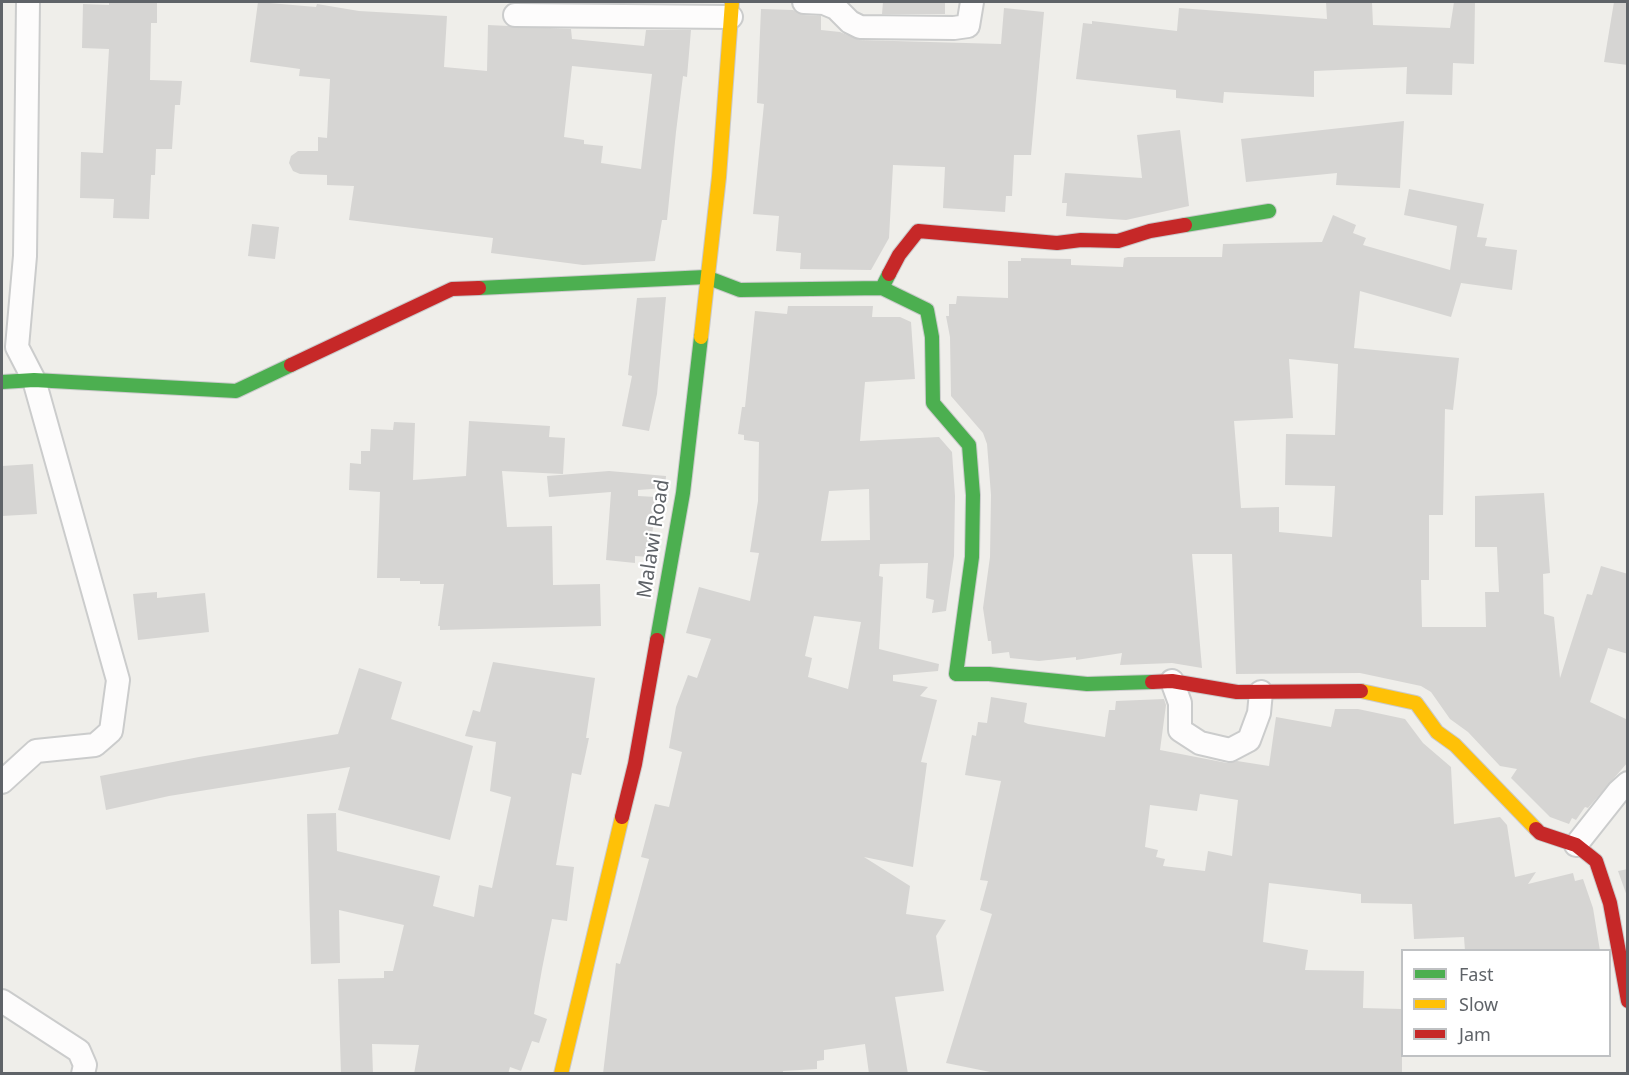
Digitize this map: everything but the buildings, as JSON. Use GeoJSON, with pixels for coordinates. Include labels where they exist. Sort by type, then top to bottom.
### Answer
{"type":"FeatureCollection","features":[{"type":"Feature","properties":{"kind":"street"},"geometry":{"type":"LineString","coordinates":[[2,782],[36,751],[95,745],[102,739],[111,731],[118,680],[34,380],[17,347],[25,256],[28,2]]}},
{"type":"Feature","properties":{"kind":"street"},"geometry":{"type":"LineString","coordinates":[[804,2],[824,3],[836,8],[850,22],[860,27],[954,28],[968,26],[972,2]]}},
{"type":"Feature","properties":{"kind":"street"},"geometry":{"type":"LineString","coordinates":[[515,15],[732,9]]}},
{"type":"Feature","properties":{"kind":"street","name":"Malawi Road"},"geometry":{"type":"LineString","coordinates":[[561,1074],[635,764],[683,493],[719,177],[732,9]]}},
{"type":"Feature","properties":{"kind":"street"},"geometry":{"type":"LineString","coordinates":[[882,288],[899,255],[918,231],[1057,243],[1081,240],[1118,241],[1150,231],[1269,211]]}},
{"type":"Feature","properties":{"kind":"street"},"geometry":{"type":"LineString","coordinates":[[2,382],[34,380],[236,391],[452,290],[706,277],[740,290],[809,287],[882,288],[927,310],[932,337],[933,403],[969,445],[973,495],[972,557],[956,674],[989,674],[1087,684],[1172,681],[1237,692],[1360,691],[1416,703],[1437,732],[1455,744],[1539,833],[1576,845],[1596,861],[1610,903],[1628,1001]]}},
{"type":"Feature","properties":{"kind":"street"},"geometry":{"type":"LineString","coordinates":[[1172,681],[1180,704],[1180,730],[1200,743],[1230,750],[1249,740],[1259,712],[1261,692]]}},
{"type":"Feature","properties":{"kind":"street"},"geometry":{"type":"LineString","coordinates":[[1576,845],[1618,792],[1628,783]]}},
{"type":"Feature","properties":{"kind":"street"},"geometry":{"type":"LineString","coordinates":[[2,1001],[79,1051],[85,1065],[83,1074]]}},
{"type":"Feature","properties":{"kind":"traffic: fast"},"geometry":{"type":"LineString","coordinates":[[1185,225],[1269,211]]}},
{"type":"Feature","properties":{"kind":"traffic: fast"},"geometry":{"type":"LineString","coordinates":[[479,288],[706,277],[740,290],[882,288],[889,274]]}},
{"type":"Feature","properties":{"kind":"traffic: fast"},"geometry":{"type":"LineString","coordinates":[[882,288],[927,310],[932,337],[933,403],[969,445],[973,495],[972,557],[956,674],[989,674],[1087,684],[1152,682]]}},
{"type":"Feature","properties":{"kind":"traffic: fast"},"geometry":{"type":"LineString","coordinates":[[657,640],[683,493],[701,337]]}},
{"type":"Feature","properties":{"kind":"traffic: fast"},"geometry":{"type":"LineString","coordinates":[[2,382],[34,380],[236,391],[291,365]]}},
{"type":"Feature","properties":{"kind":"traffic: slow"},"geometry":{"type":"LineString","coordinates":[[701,337],[719,177],[732,2]]}},
{"type":"Feature","properties":{"kind":"traffic: slow"},"geometry":{"type":"LineString","coordinates":[[1361,691],[1416,703],[1437,732],[1455,745],[1536,829]]}},
{"type":"Feature","properties":{"kind":"traffic: slow"},"geometry":{"type":"LineString","coordinates":[[561,1074],[622,817]]}},
{"type":"Feature","properties":{"kind":"traffic: jam"},"geometry":{"type":"LineString","coordinates":[[889,274],[899,255],[918,231],[1057,243],[1081,240],[1118,241],[1150,231],[1185,225]]}},
{"type":"Feature","properties":{"kind":"traffic: jam"},"geometry":{"type":"LineString","coordinates":[[291,365],[452,289],[479,288]]}},
{"type":"Feature","properties":{"kind":"traffic: jam"},"geometry":{"type":"LineString","coordinates":[[622,817],[635,764],[657,640]]}},
{"type":"Feature","properties":{"kind":"traffic: jam"},"geometry":{"type":"LineString","coordinates":[[1152,682],[1172,681],[1237,692],[1361,691]]}},
{"type":"Feature","properties":{"kind":"traffic: jam"},"geometry":{"type":"LineString","coordinates":[[1536,829],[1540,833],[1576,845],[1596,861],[1610,903],[1628,1001]]}}]}
